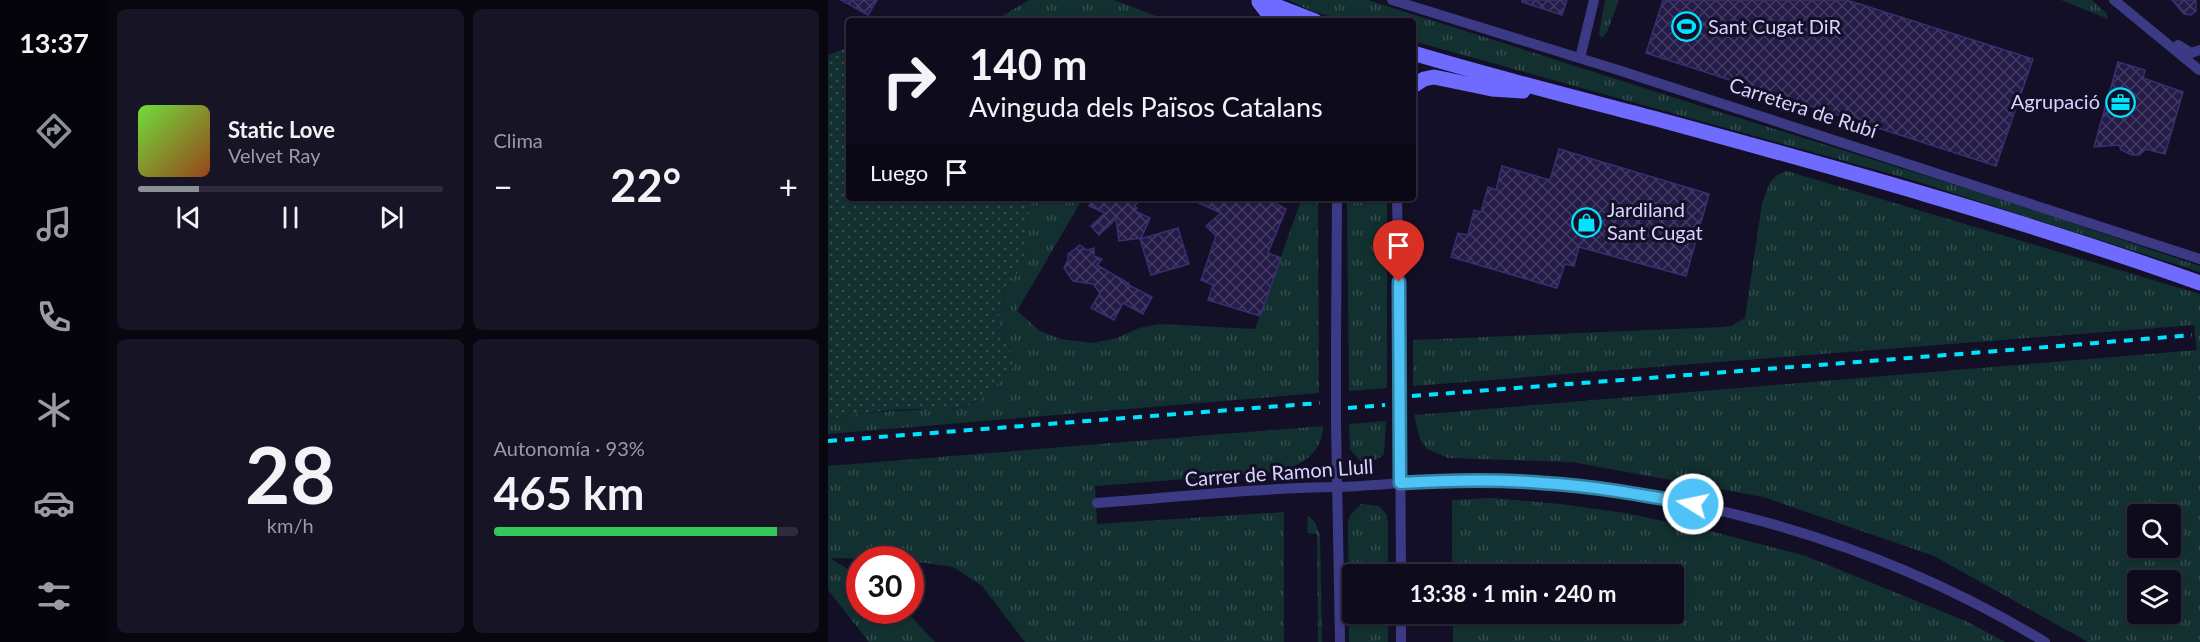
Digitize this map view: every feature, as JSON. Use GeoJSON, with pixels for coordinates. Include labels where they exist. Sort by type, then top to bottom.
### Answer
{"type":"FeatureCollection","features":[{"type":"Feature","properties":{"kind":"main road"},"geometry":{"type":"LineString","coordinates":[[1259,0],[1266,11],[1275,18]]}},
{"type":"Feature","properties":{"kind":"main road"},"geometry":{"type":"LineString","coordinates":[[1259,0],[1307,18]]}},
{"type":"Feature","properties":{"kind":"main road"},"geometry":{"type":"LineString","coordinates":[[1416,53],[1998,216],[2200,283]]}},
{"type":"Feature","properties":{"kind":"main road"},"geometry":{"type":"LineString","coordinates":[[1416,84],[1424,79],[1434,77],[1492,89],[1543,90]]}},
{"type":"Feature","properties":{"kind":"street","name":"Carretera de Rubí"},"geometry":{"type":"LineString","coordinates":[[1392,0],[1580,58],[2200,259]]}},
{"type":"Feature","properties":{"kind":"street"},"geometry":{"type":"LineString","coordinates":[[1580,58],[1594,0]]}},
{"type":"Feature","properties":{"kind":"street"},"geometry":{"type":"LineString","coordinates":[[2114,0],[2200,70]]}},
{"type":"Feature","properties":{"kind":"street"},"geometry":{"type":"LineString","coordinates":[[2157,33],[2191,53],[2200,51],[2198,63],[2200,70]]}},
{"type":"Feature","properties":{"kind":"street"},"geometry":{"type":"LineString","coordinates":[[1337,201],[1336,424],[1340,642]]}},
{"type":"Feature","properties":{"kind":"street"},"geometry":{"type":"LineString","coordinates":[[1397,201],[1401,564]]}},
{"type":"Feature","properties":{"kind":"street","name":"Carrer de Ramon Llull"},"geometry":{"type":"LineString","coordinates":[[1098,503],[1458,480],[1543,483],[1614,490],[1751,517],[1855,550],[1919,576],[1999,615],[2044,642]]}},
{"type":"Feature","properties":{"kind":"street"},"geometry":{"type":"LineString","coordinates":[[1401,624],[1401,642]]}},
{"type":"Feature","properties":{"kind":"green space"},"geometry":{"type":"Polygon","coordinates":[[[1029,0],[1114,0],[1161,18],[999,18],[1029,0]]]}},
{"type":"Feature","properties":{"kind":"green space"},"geometry":{"type":"Polygon","coordinates":[[[1288,0],[1368,0],[2000,199],[2200,266],[2200,272],[1909,179],[1416,42],[1416,18],[1335,18],[1288,0]]]}},
{"type":"Feature","properties":{"kind":"green space"},"geometry":{"type":"Polygon","coordinates":[[[1605,0],[1619,0],[1607,32],[1602,38],[1599,34],[1605,0]]]}},
{"type":"Feature","properties":{"kind":"green space"},"geometry":{"type":"Polygon","coordinates":[[[2061,0],[2092,0],[2107,14],[2108,19],[2061,0]]]}},
{"type":"Feature","properties":{"kind":"green space"},"geometry":{"type":"Polygon","coordinates":[[[846,48],[846,201],[1031,201],[1022,268],[1006,285],[998,320],[999,331],[1016,360],[1015,366],[985,396],[967,406],[882,411],[828,419],[828,55],[846,48]]]}},
{"type":"Feature","properties":{"kind":"green space"},"geometry":{"type":"Polygon","coordinates":[[[1787,171],[2200,294],[2200,642],[2088,642],[1934,556],[1763,497],[1572,462],[1448,458],[1427,449],[1420,440],[1414,415],[2197,350],[2194,325],[1413,386],[1413,340],[1722,327],[1731,326],[1745,318],[1762,203],[1770,182],[1777,175],[1787,171]]]}},
{"type":"Feature","properties":{"kind":"green space"},"geometry":{"type":"Polygon","coordinates":[[[1031,201],[1081,201],[1017,311],[1040,331],[1061,339],[1092,343],[1117,338],[1139,328],[1159,324],[1255,329],[1301,201],[1318,201],[1319,393],[828,434],[828,419],[840,416],[951,409],[970,405],[982,398],[993,387],[1014,356],[999,331],[998,320],[1006,285],[1022,268],[1031,201]]]}},
{"type":"Feature","properties":{"kind":"green space"},"geometry":{"type":"Polygon","coordinates":[[[1347,201],[1387,201],[1387,388],[1349,391],[1347,201]]]}},
{"type":"Feature","properties":{"kind":"green space"},"geometry":{"type":"Polygon","coordinates":[[[1386,421],[1384,454],[1373,461],[1360,461],[1350,449],[1349,424],[1386,421]]]}},
{"type":"Feature","properties":{"kind":"green space"},"geometry":{"type":"Polygon","coordinates":[[[1323,426],[1319,443],[1310,456],[1296,466],[1279,472],[1095,486],[1097,524],[1284,512],[1284,642],[1025,642],[982,586],[953,567],[924,563],[924,546],[846,546],[846,558],[830,558],[846,568],[846,613],[828,590],[828,466],[1323,426]]]}},
{"type":"Feature","properties":{"kind":"green space"},"geometry":{"type":"Polygon","coordinates":[[[1492,498],[1560,504],[1625,513],[1710,531],[1806,556],[1968,622],[2005,642],[1453,642],[1453,624],[1684,624],[1684,564],[1452,564],[1452,500],[1492,498]]]}},
{"type":"Feature","properties":{"kind":"green space"},"geometry":{"type":"Polygon","coordinates":[[[1361,504],[1379,506],[1387,515],[1388,564],[1348,564],[1350,515],[1361,504]]]}},
{"type":"Feature","properties":{"kind":"green space"},"geometry":{"type":"Polygon","coordinates":[[[1308,516],[1315,522],[1320,535],[1322,642],[1318,642],[1317,534],[1307,533],[1308,516]]]}},
{"type":"Feature","properties":{"kind":"green space"},"geometry":{"type":"Polygon","coordinates":[[[855,624],[918,624],[935,642],[869,642],[855,624]]]}},
{"type":"Feature","properties":{"kind":"green space"},"geometry":{"type":"Polygon","coordinates":[[[1349,624],[1388,624],[1388,642],[1349,642],[1349,624]]]}},
{"type":"Feature","properties":{"kind":"building"},"geometry":{"type":"Polygon","coordinates":[[[841,0],[877,0],[868,15],[841,0]]]}},
{"type":"Feature","properties":{"kind":"building"},"geometry":{"type":"Polygon","coordinates":[[[1522,0],[1567,0],[1562,15],[1522,2],[1522,0]]]}},
{"type":"Feature","properties":{"kind":"building"},"geometry":{"type":"Polygon","coordinates":[[[1663,0],[1847,0],[2033,59],[1996,166],[1646,53],[1663,0]]]}},
{"type":"Feature","properties":{"kind":"building"},"geometry":{"type":"Polygon","coordinates":[[[2172,0],[2196,0],[2196,11],[2191,15],[2184,14],[2172,0]]]}},
{"type":"Feature","properties":{"kind":"building","name":"Agrupació"},"geometry":{"type":"Polygon","coordinates":[[[2118,62],[2145,70],[2143,78],[2183,92],[2165,154],[2146,149],[2139,155],[2132,155],[2121,150],[2119,145],[2094,147],[2118,62]]]}},
{"type":"Feature","properties":{"kind":"building","name":"Jardiland Sant Cugat"},"geometry":{"type":"Polygon","coordinates":[[[1559,149],[1709,194],[1686,276],[1579,247],[1574,266],[1565,264],[1557,288],[1451,257],[1458,233],[1468,235],[1474,210],[1481,212],[1488,187],[1496,190],[1502,166],[1550,180],[1559,149]]]}},
{"type":"Feature","properties":{"kind":"building"},"geometry":{"type":"Polygon","coordinates":[[[1092,201],[1109,203],[1110,201],[1140,201],[1134,206],[1137,208],[1135,211],[1150,218],[1141,238],[1119,241],[1116,219],[1099,235],[1091,226],[1105,213],[1089,206],[1092,201]]]}},
{"type":"Feature","properties":{"kind":"building"},"geometry":{"type":"Polygon","coordinates":[[[1195,201],[1271,201],[1286,209],[1268,253],[1281,258],[1260,316],[1208,300],[1213,285],[1201,280],[1216,236],[1206,226],[1221,213],[1195,201]]]}},
{"type":"Feature","properties":{"kind":"building"},"geometry":{"type":"Polygon","coordinates":[[[1178,228],[1189,264],[1151,275],[1140,239],[1178,228]]]}},
{"type":"Feature","properties":{"kind":"building"},"geometry":{"type":"Polygon","coordinates":[[[1080,245],[1087,250],[1094,248],[1094,256],[1102,259],[1097,265],[1152,297],[1143,314],[1123,303],[1114,320],[1091,308],[1100,293],[1093,284],[1073,281],[1064,268],[1068,254],[1080,245]]]}},
{"type":"Feature","properties":{"kind":"railway"},"geometry":{"type":"LineString","coordinates":[[1412,396],[2192,335]]}},
{"type":"Feature","properties":{"kind":"railway"},"geometry":{"type":"LineString","coordinates":[[828,441],[1320,403]]}},
{"type":"Feature","properties":{"kind":"railway"},"geometry":{"type":"LineString","coordinates":[[1348,408],[1385,405]]}},
{"type":"Feature","properties":{"kind":"place","name":"Sant Cugat DiR"},"geometry":{"type":"Point","coordinates":[1687,27]}},
{"type":"Feature","properties":{"kind":"place","name":"Agrupació"},"geometry":{"type":"Point","coordinates":[2121,102]}},
{"type":"Feature","properties":{"kind":"place","name":"Jardiland Sant Cugat"},"geometry":{"type":"Point","coordinates":[1586,222]}},
{"type":"Feature","properties":{"kind":"route"},"geometry":{"type":"LineString","coordinates":[[1399,282],[1400,483],[1458,480],[1543,483],[1614,490],[1693,504]]}}]}
